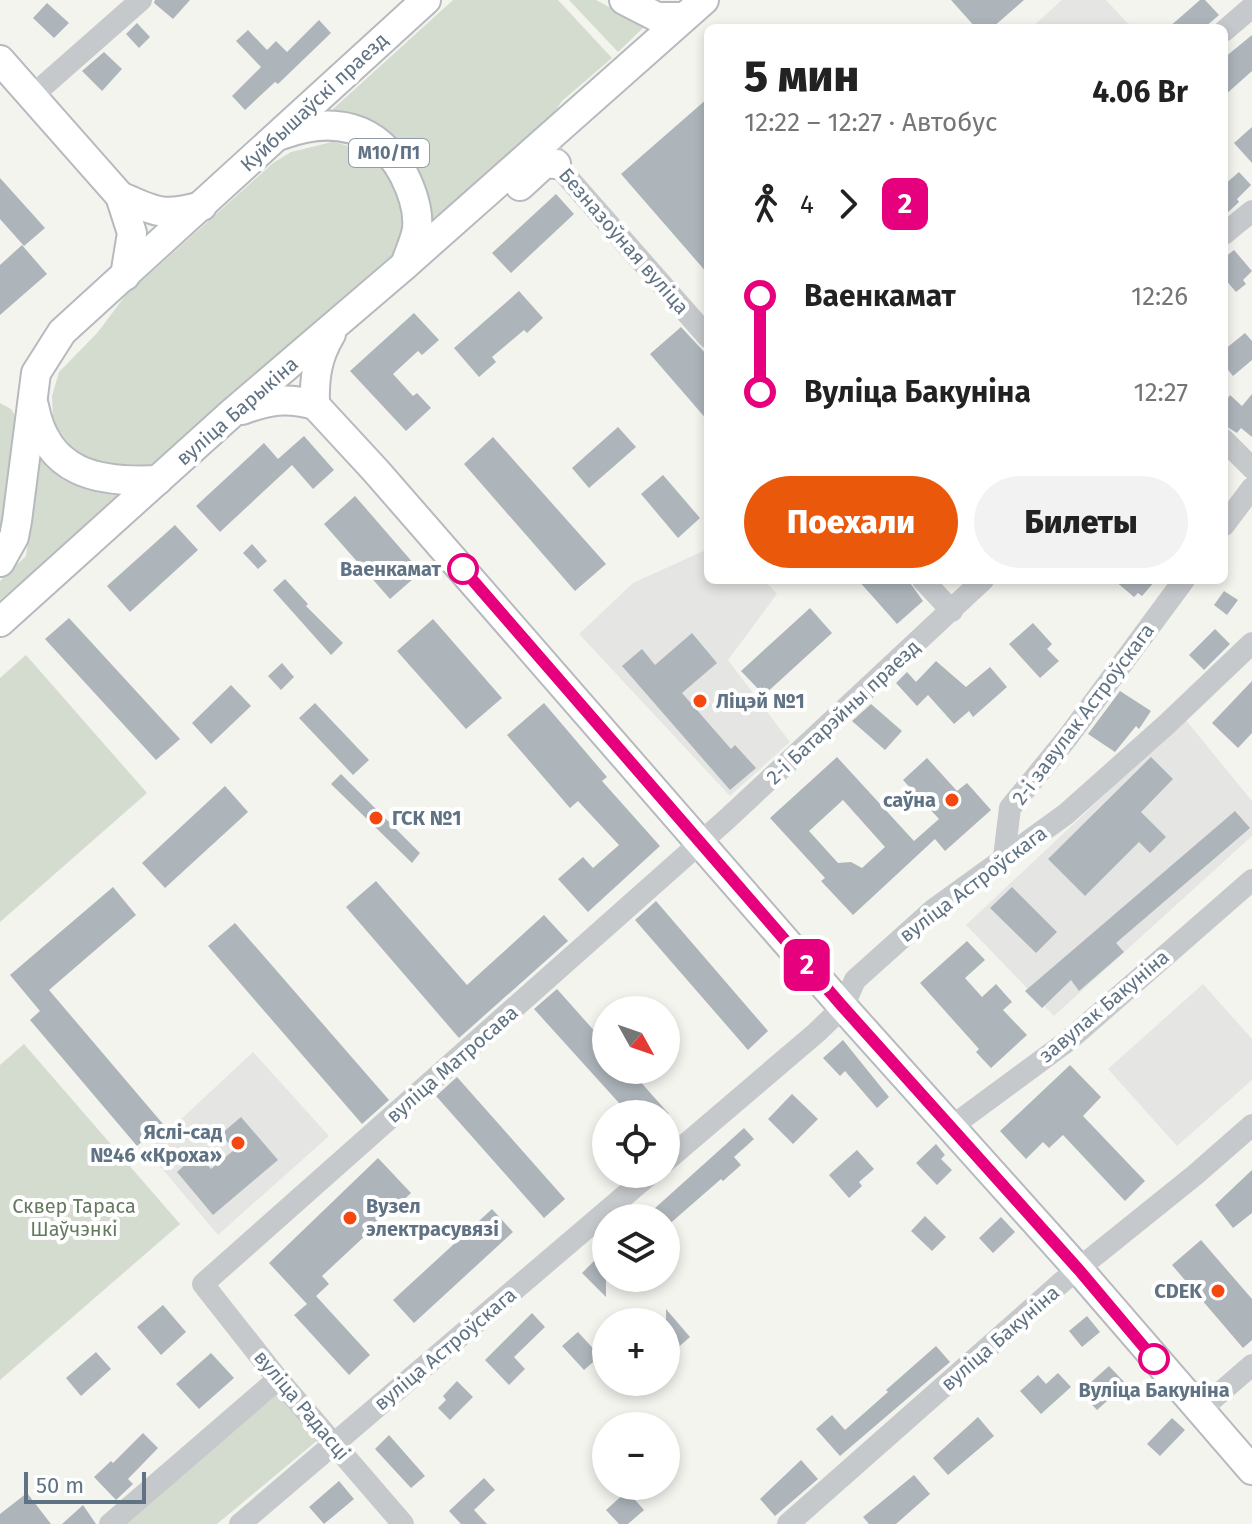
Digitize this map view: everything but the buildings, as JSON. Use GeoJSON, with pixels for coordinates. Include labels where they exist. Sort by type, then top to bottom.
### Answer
{"type":"FeatureCollection","features":[{"type":"Feature","properties":{"kind":"main road","name":"Куйбышаўскі праезд"},"geometry":{"type":"LineString","coordinates":[[203,206],[426,0]]}},
{"type":"Feature","properties":{"kind":"main road"},"geometry":{"type":"LineString","coordinates":[[624,0],[657,17],[694,9]]}},
{"type":"Feature","properties":{"kind":"main road","name":"вуліца Барыкіна"},"geometry":{"type":"LineString","coordinates":[[0,622],[232,413],[476,203],[550,154],[694,9]]}},
{"type":"Feature","properties":{"kind":"main road"},"geometry":{"type":"LineString","coordinates":[[0,60],[120,196],[132,233],[125,276]]}},
{"type":"Feature","properties":{"kind":"main road","name":"М10/П1"},"geometry":{"type":"LineString","coordinates":[[277,136],[308,125],[327,124],[347,128],[368,136],[396,160],[416,205],[417,230],[405,265]]}},
{"type":"Feature","properties":{"kind":"main road"},"geometry":{"type":"LineString","coordinates":[[120,196],[156,212],[176,213],[203,206]]}},
{"type":"Feature","properties":{"kind":"main road","name":"М10/П1"},"geometry":{"type":"LineString","coordinates":[[0,562],[14,537],[36,373],[62,332],[203,206]]}},
{"type":"Feature","properties":{"kind":"main road"},"geometry":{"type":"LineString","coordinates":[[315,405],[316,367],[339,321]]}},
{"type":"Feature","properties":{"kind":"main road"},"geometry":{"type":"LineString","coordinates":[[32,396],[37,421],[48,441],[61,458],[80,473],[127,482],[158,480]]}},
{"type":"Feature","properties":{"kind":"main road"},"geometry":{"type":"LineString","coordinates":[[232,413],[278,399],[295,399],[315,405],[1252,1470]]}},
{"type":"Feature","properties":{"kind":"street"},"geometry":{"type":"LineString","coordinates":[[32,96],[141,0]]}},
{"type":"Feature","properties":{"kind":"street"},"geometry":{"type":"LineString","coordinates":[[1228,28],[1252,7]]}},
{"type":"Feature","properties":{"kind":"street","name":"Безназоўная вуліца"},"geometry":{"type":"LineString","coordinates":[[550,154],[704,332]]}},
{"type":"Feature","properties":{"kind":"street"},"geometry":{"type":"LineString","coordinates":[[1228,231],[1252,211]]}},
{"type":"Feature","properties":{"kind":"street"},"geometry":{"type":"LineString","coordinates":[[1228,444],[1252,468]]}},
{"type":"Feature","properties":{"kind":"street"},"geometry":{"type":"LineString","coordinates":[[1228,520],[1252,488]]}},
{"type":"Feature","properties":{"kind":"street"},"geometry":{"type":"LineString","coordinates":[[927,584],[952,611]]}},
{"type":"Feature","properties":{"kind":"street","name":"2-і Батарэйны праезд"},"geometry":{"type":"LineString","coordinates":[[701,842],[979,584]]}},
{"type":"Feature","properties":{"kind":"street","name":"2-і завулак Астроўскага"},"geometry":{"type":"LineString","coordinates":[[1004,857],[1010,808],[1068,737],[1181,584]]}},
{"type":"Feature","properties":{"kind":"street","name":"вуліца Астроўскага"},"geometry":{"type":"LineString","coordinates":[[680,1149],[843,1007],[855,980],[933,910],[1066,814],[1252,643]]}},
{"type":"Feature","properties":{"kind":"street","name":"вуліца Матросава"},"geometry":{"type":"LineString","coordinates":[[203,1284],[701,842]]}},
{"type":"Feature","properties":{"kind":"street","name":"завулак Бакуніна"},"geometry":{"type":"LineString","coordinates":[[951,1127],[1069,1040],[1252,880]]}},
{"type":"Feature","properties":{"kind":"street","name":"вуліца Бакуніна"},"geometry":{"type":"LineString","coordinates":[[788,1524],[1079,1270],[1252,1125]]}},
{"type":"Feature","properties":{"kind":"street","name":"вуліца Астроўскага"},"geometry":{"type":"LineString","coordinates":[[240,1524],[634,1188]]}},
{"type":"Feature","properties":{"kind":"street","name":"вуліца Радасці"},"geometry":{"type":"LineString","coordinates":[[203,1284],[278,1379],[403,1524]]}},
{"type":"Feature","properties":{"kind":"street"},"geometry":{"type":"LineString","coordinates":[[1199,1411],[1252,1365]]}},
{"type":"Feature","properties":{"kind":"street"},"geometry":{"type":"LineString","coordinates":[[110,1524],[278,1379]]}},
{"type":"Feature","properties":{"kind":"shaded area"},"geometry":{"type":"Polygon","coordinates":[[[1062,0],[1106,0],[1128,24],[1035,24],[1062,0]]]}},
{"type":"Feature","properties":{"kind":"shaded area","name":"Ліцэй №1"},"geometry":{"type":"Polygon","coordinates":[[[704,551],[704,584],[768,584],[777,594],[728,660],[790,742],[730,796],[579,634],[633,583],[704,551]]]}},
{"type":"Feature","properties":{"kind":"shaded area"},"geometry":{"type":"Polygon","coordinates":[[[1185,719],[1252,801],[1252,836],[1054,1016],[966,925],[1185,719]]]}},
{"type":"Feature","properties":{"kind":"shaded area"},"geometry":{"type":"Polygon","coordinates":[[[1203,984],[1252,1039],[1252,1080],[1177,1146],[1108,1069],[1203,984]]]}},
{"type":"Feature","properties":{"kind":"shaded area","name":"Яслі-сад №46 «Кроха»"},"geometry":{"type":"Polygon","coordinates":[[[253,1052],[329,1136],[218,1235],[147,1151],[253,1052]]]}},
{"type":"Feature","properties":{"kind":"green space"},"geometry":{"type":"Polygon","coordinates":[[[453,0],[558,0],[612,58],[562,101],[547,123],[431,223],[430,206],[420,173],[401,145],[374,123],[359,116],[334,112],[333,109],[453,0]]]}},
{"type":"Feature","properties":{"kind":"green space"},"geometry":{"type":"Polygon","coordinates":[[[569,0],[596,0],[643,25],[643,28],[618,52],[569,0]]]}},
{"type":"Feature","properties":{"kind":"green space"},"geometry":{"type":"Polygon","coordinates":[[[332,142],[361,152],[374,161],[394,185],[400,199],[403,215],[401,236],[381,270],[154,463],[131,471],[80,458],[53,423],[52,396],[59,372],[98,332],[125,296],[273,163],[291,152],[332,142]]]}},
{"type":"Feature","properties":{"kind":"green space"},"geometry":{"type":"Polygon","coordinates":[[[0,403],[15,415],[7,512],[0,537],[0,403]]]}},
{"type":"Feature","properties":{"kind":"green space"},"geometry":{"type":"Polygon","coordinates":[[[40,455],[58,472],[86,489],[121,495],[0,600],[0,581],[26,556],[40,455]]]}},
{"type":"Feature","properties":{"kind":"green space"},"geometry":{"type":"Polygon","coordinates":[[[26,655],[147,793],[0,922],[0,678],[26,655]]]}},
{"type":"Feature","properties":{"kind":"green space","name":"Сквер Тараса Шаўчэнкі"},"geometry":{"type":"Polygon","coordinates":[[[24,1044],[180,1224],[0,1380],[0,1065],[24,1044]]]}},
{"type":"Feature","properties":{"kind":"green space"},"geometry":{"type":"Polygon","coordinates":[[[277,1394],[319,1439],[217,1524],[124,1524],[277,1394]]]}},
{"type":"Feature","properties":{"kind":"bus line","name":"2"},"geometry":{"type":"LineString","coordinates":[[463,569],[1154,1359]]}},
{"type":"Feature","properties":{"kind":"place","name":"Ваенкамат"},"geometry":{"type":"Point","coordinates":[463,569]}},
{"type":"Feature","properties":{"kind":"place","name":"Ліцэй №1"},"geometry":{"type":"Point","coordinates":[700,701]}},
{"type":"Feature","properties":{"kind":"place","name":"саўна"},"geometry":{"type":"Point","coordinates":[952,800]}},
{"type":"Feature","properties":{"kind":"place","name":"ГСК №1"},"geometry":{"type":"Point","coordinates":[376,818]}},
{"type":"Feature","properties":{"kind":"place","name":"Яслі-сад №46 «Кроха»"},"geometry":{"type":"Point","coordinates":[238,1143]}},
{"type":"Feature","properties":{"kind":"place","name":"Вузел электрасувязі"},"geometry":{"type":"Point","coordinates":[350,1218]}},
{"type":"Feature","properties":{"kind":"place","name":"CDEK"},"geometry":{"type":"Point","coordinates":[1218,1291]}},
{"type":"Feature","properties":{"kind":"place","name":"Вуліца Бакуніна"},"geometry":{"type":"Point","coordinates":[1154,1359]}}]}
